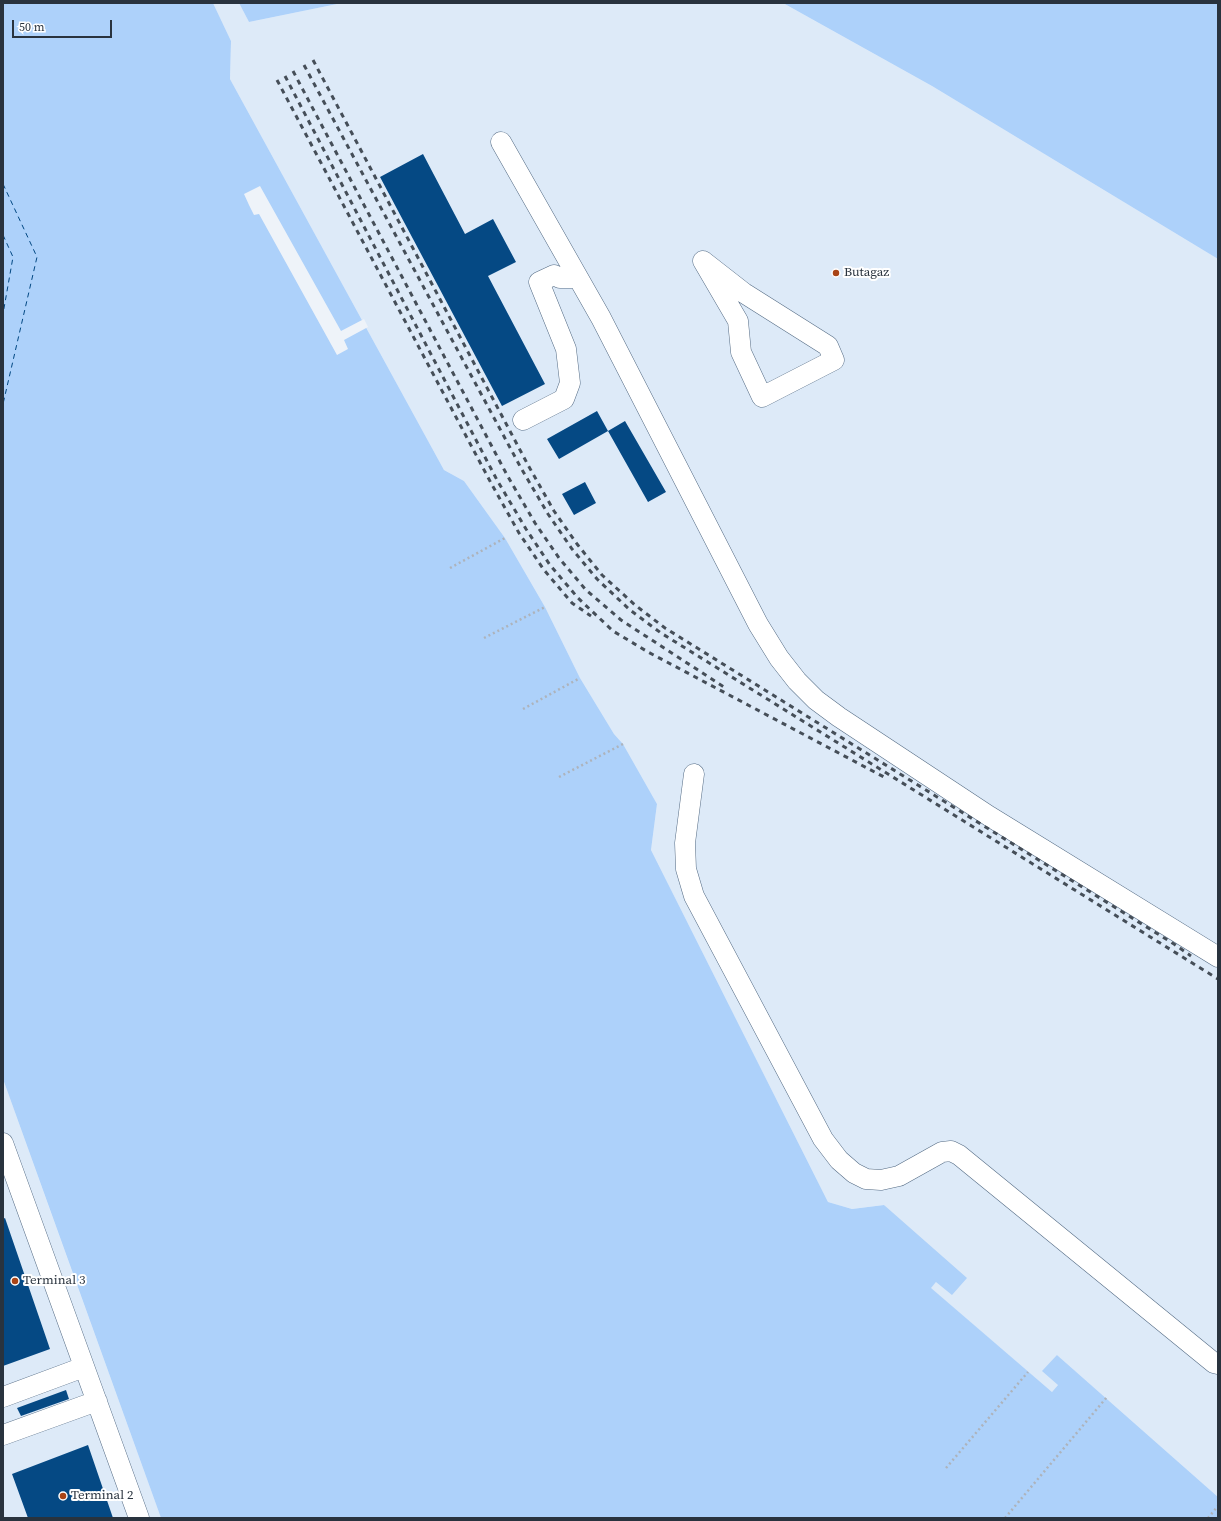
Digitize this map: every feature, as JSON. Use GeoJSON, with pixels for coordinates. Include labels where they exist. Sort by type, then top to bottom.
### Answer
{"type":"FeatureCollection","features":[{"type":"Feature","properties":{"kind":"street"},"geometry":{"type":"LineString","coordinates":[[500,142],[601,318],[758,624],[778,658],[797,681],[816,700],[839,717],[976,807],[1218,957]]}},
{"type":"Feature","properties":{"kind":"street"},"geometry":{"type":"LineString","coordinates":[[702,261],[744,293],[828,346],[834,360],[762,397],[741,352],[738,321],[702,261]]}},
{"type":"Feature","properties":{"kind":"street"},"geometry":{"type":"LineString","coordinates":[[523,420],[564,399],[570,383],[566,349],[539,282],[554,275],[560,278],[577,278]]}},
{"type":"Feature","properties":{"kind":"street"},"geometry":{"type":"LineString","coordinates":[[694,774],[685,843],[686,869],[694,896],[823,1140],[839,1160],[854,1173],[866,1179],[881,1180],[899,1176],[942,1152],[950,1151],[959,1155],[1217,1362]]}},
{"type":"Feature","properties":{"kind":"street"},"geometry":{"type":"LineString","coordinates":[[3,1143],[139,1518]]}},
{"type":"Feature","properties":{"kind":"street"},"geometry":{"type":"LineString","coordinates":[[3,1397],[84,1367]]}},
{"type":"Feature","properties":{"kind":"street"},"geometry":{"type":"LineString","coordinates":[[3,1436],[97,1401]]}},
{"type":"Feature","properties":{"kind":"path"},"geometry":{"type":"LineString","coordinates":[[450,568],[505,538]]}},
{"type":"Feature","properties":{"kind":"path"},"geometry":{"type":"LineString","coordinates":[[484,638],[545,607]]}},
{"type":"Feature","properties":{"kind":"path"},"geometry":{"type":"LineString","coordinates":[[523,709],[580,678]]}},
{"type":"Feature","properties":{"kind":"path"},"geometry":{"type":"LineString","coordinates":[[559,778],[623,744]]}},
{"type":"Feature","properties":{"kind":"path"},"geometry":{"type":"LineString","coordinates":[[946,1468],[1028,1372]]}},
{"type":"Feature","properties":{"kind":"path"},"geometry":{"type":"LineString","coordinates":[[1005,1518],[1107,1397]]}},
{"type":"Feature","properties":{"kind":"path"},"geometry":{"type":"LineString","coordinates":[[1208,1518],[1218,1506]]}},
{"type":"Feature","properties":{"kind":"shaded area"},"geometry":{"type":"Polygon","coordinates":[[[213,3],[239,3],[249,22],[342,3],[783,3],[932,86],[1218,259],[1218,1497],[1057,1355],[1058,1385],[1052,1392],[930,1288],[936,1282],[884,1205],[852,1209],[828,1202],[651,850],[657,804],[623,744],[614,734],[580,678],[545,607],[505,538],[464,481],[444,470],[230,79],[231,41],[213,3]]]}},
{"type":"Feature","properties":{"kind":"shaded area"},"geometry":{"type":"Polygon","coordinates":[[[3,1079],[46,1199],[161,1518],[3,1518],[3,1079]]]}},
{"type":"Feature","properties":{"kind":"water"},"geometry":{"type":"Polygon","coordinates":[[[3,3],[213,3],[231,41],[230,79],[444,470],[464,481],[505,538],[545,607],[580,678],[614,734],[623,744],[657,804],[651,850],[828,1202],[852,1209],[884,1205],[967,1278],[952,1295],[936,1282],[931,1288],[1052,1392],[1058,1385],[1042,1371],[1057,1355],[1218,1497],[1218,1518],[161,1518],[3,1079],[3,3]]]}},
{"type":"Feature","properties":{"kind":"water"},"geometry":{"type":"Polygon","coordinates":[[[239,3],[342,3],[249,22],[239,3]]]}},
{"type":"Feature","properties":{"kind":"water"},"geometry":{"type":"Polygon","coordinates":[[[783,3],[1218,3],[1218,259],[932,86],[783,3]]]}},
{"type":"Feature","properties":{"kind":"pier"},"geometry":{"type":"Polygon","coordinates":[[[260,186],[341,331],[364,319],[368,327],[344,340],[348,349],[337,355],[259,214],[254,215],[249,205],[244,194],[260,186]]]}},
{"type":"Feature","properties":{"kind":"building"},"geometry":{"type":"Polygon","coordinates":[[[423,154],[465,234],[493,219],[516,262],[488,276],[545,384],[502,406],[380,177],[423,154]]]}},
{"type":"Feature","properties":{"kind":"building"},"geometry":{"type":"Polygon","coordinates":[[[597,411],[608,431],[559,459],[547,439],[597,411]]]}},
{"type":"Feature","properties":{"kind":"building"},"geometry":{"type":"Polygon","coordinates":[[[625,421],[666,492],[648,502],[608,431],[625,421]]]}},
{"type":"Feature","properties":{"kind":"building"},"geometry":{"type":"Polygon","coordinates":[[[585,482],[596,503],[574,515],[562,494],[585,482]]]}},
{"type":"Feature","properties":{"kind":"building","name":"Terminal 3"},"geometry":{"type":"Polygon","coordinates":[[[5,1218],[50,1349],[3,1366],[3,1219],[5,1218]]]}},
{"type":"Feature","properties":{"kind":"building"},"geometry":{"type":"Polygon","coordinates":[[[66,1390],[69,1399],[21,1416],[17,1408],[66,1390]]]}},
{"type":"Feature","properties":{"kind":"building","name":"Terminal 2"},"geometry":{"type":"Polygon","coordinates":[[[88,1445],[113,1518],[28,1518],[12,1474],[88,1445]]]}},
{"type":"Feature","properties":{"kind":"ferry route"},"geometry":{"type":"LineString","coordinates":[[3,184],[37,257],[3,404]]}},
{"type":"Feature","properties":{"kind":"ferry route"},"geometry":{"type":"LineString","coordinates":[[3,235],[13,257],[3,314]]}},
{"type":"Feature","properties":{"kind":"railway"},"geometry":{"type":"LineString","coordinates":[[313,60],[528,465],[554,511],[577,544],[602,575],[635,605],[665,628],[1191,956]]}},
{"type":"Feature","properties":{"kind":"railway"},"geometry":{"type":"LineString","coordinates":[[304,65],[521,468],[548,514],[572,549],[597,579],[630,610],[661,633],[1218,979]]}},
{"type":"Feature","properties":{"kind":"railway"},"geometry":{"type":"LineString","coordinates":[[293,71],[507,475],[535,523],[559,558],[586,590],[621,620],[724,687]]}},
{"type":"Feature","properties":{"kind":"railway"},"geometry":{"type":"LineString","coordinates":[[285,76],[497,480],[526,529],[550,565],[578,598],[613,631],[648,652],[884,777]]}},
{"type":"Feature","properties":{"kind":"railway"},"geometry":{"type":"LineString","coordinates":[[277,80],[519,533],[544,570],[572,603],[591,616]]}},
{"type":"Feature","properties":{"kind":"place","name":"Butagaz"},"geometry":{"type":"Point","coordinates":[836,273]}},
{"type":"Feature","properties":{"kind":"place","name":"Terminal 3"},"geometry":{"type":"Point","coordinates":[15,1281]}},
{"type":"Feature","properties":{"kind":"place","name":"Terminal 2"},"geometry":{"type":"Point","coordinates":[63,1496]}}]}
